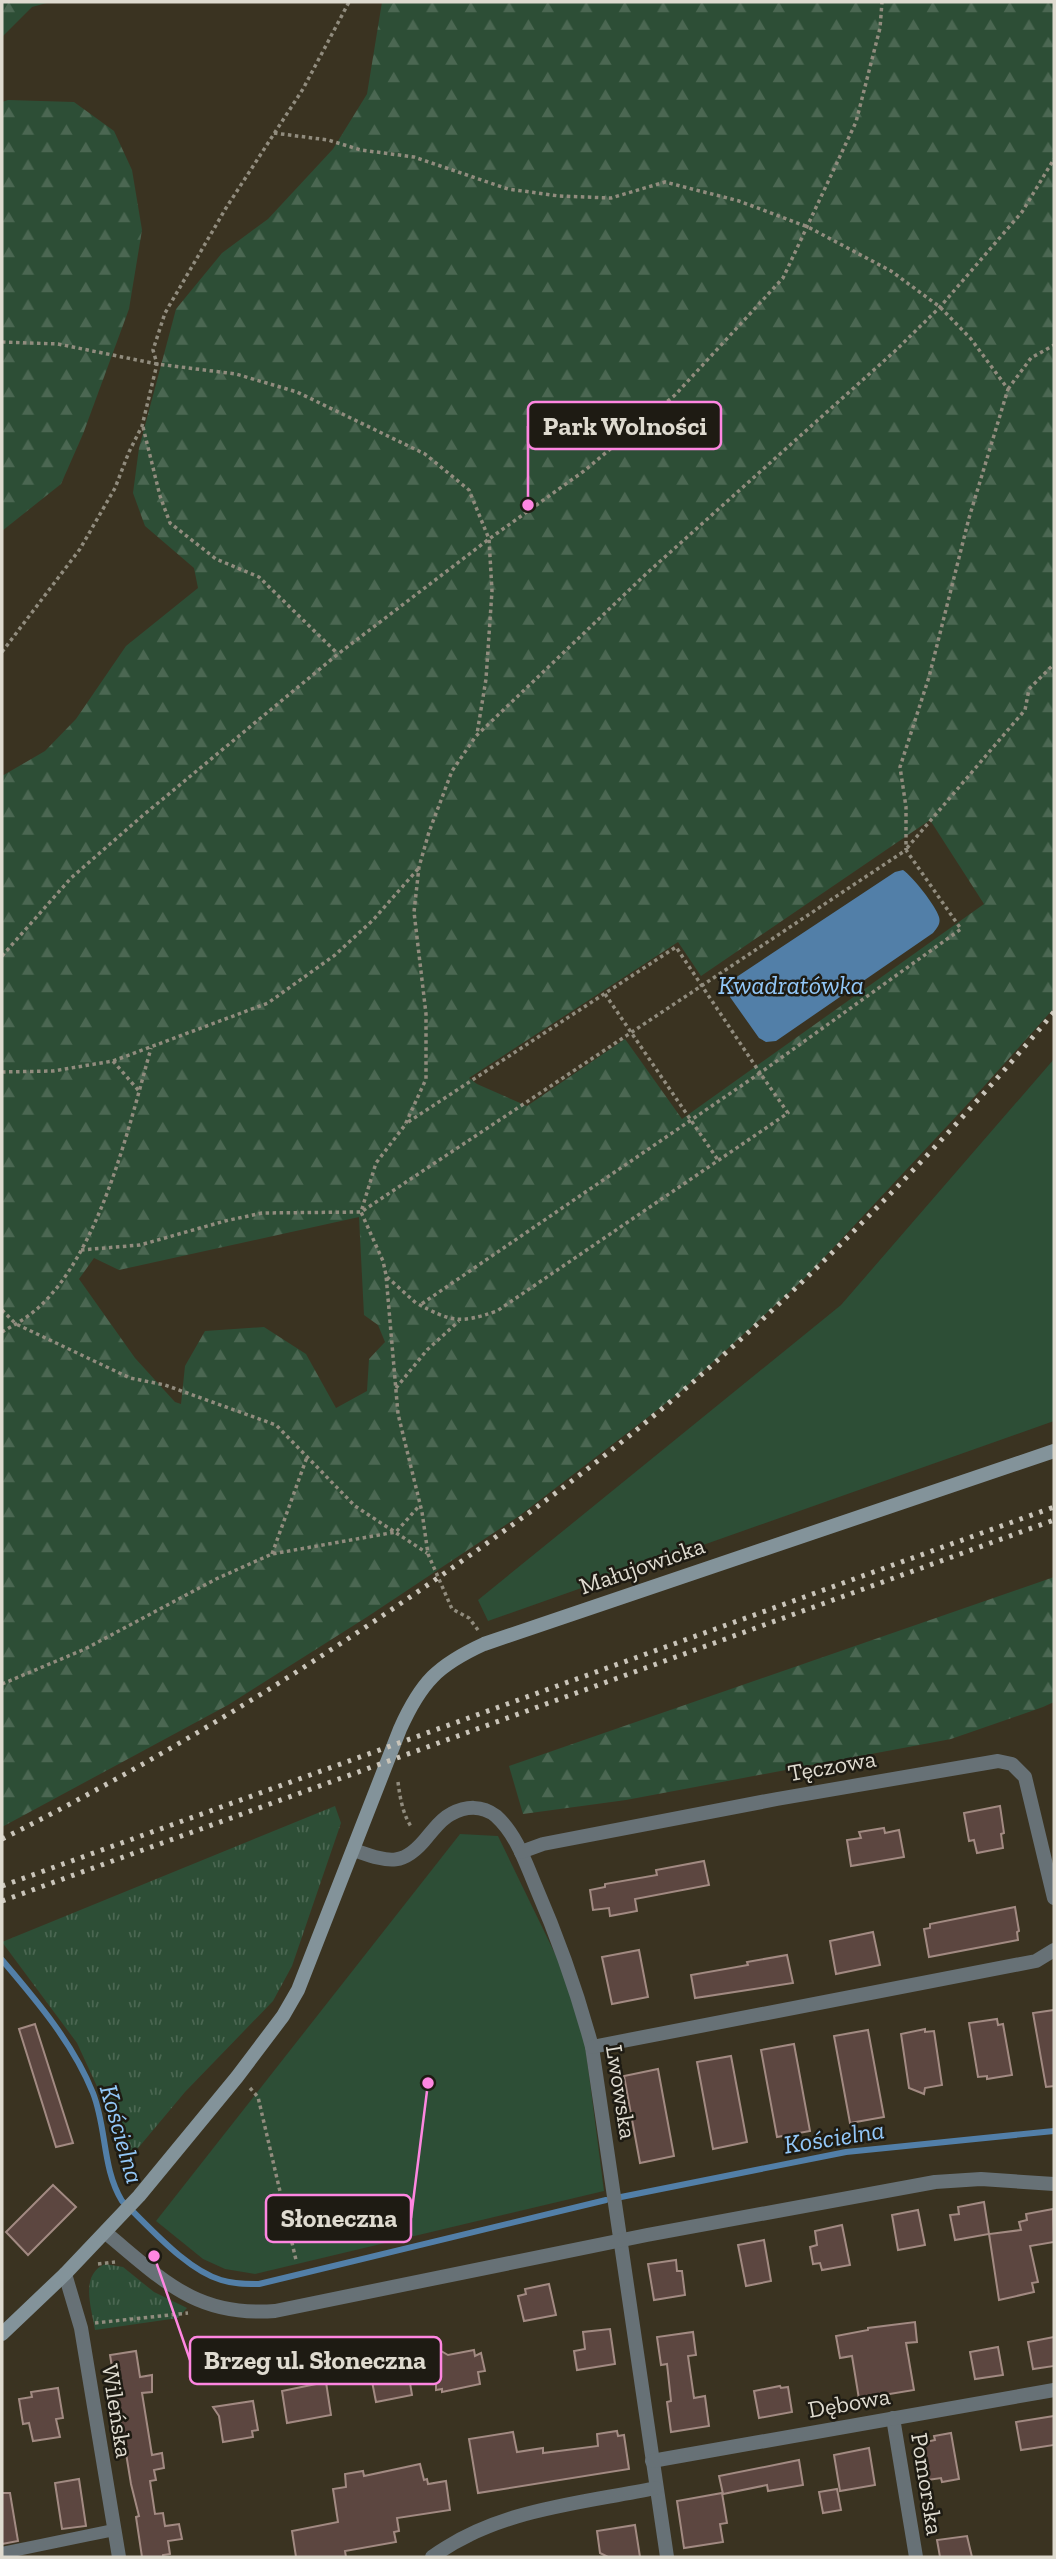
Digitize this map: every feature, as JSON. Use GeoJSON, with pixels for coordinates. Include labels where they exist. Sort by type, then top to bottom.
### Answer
{"type":"FeatureCollection","features":[{"type":"Feature","properties":{"kind":"street","name":"Małujowicka"},"geometry":{"type":"LineString","coordinates":[[2,2334],[106,2233],[139,2196],[237,2077],[283,2016],[298,1990],[400,1729],[424,1685],[448,1663],[484,1644],[1054,1451]]}},
{"type":"Feature","properties":{"kind":"street","name":"Tęczowa"},"geometry":{"type":"LineString","coordinates":[[521,1852],[543,1844],[777,1799],[998,1761],[1012,1765],[1025,1777],[1054,1898]]}},
{"type":"Feature","properties":{"kind":"street","name":"Lwowska"},"geometry":{"type":"LineString","coordinates":[[354,1850],[387,1861],[400,1860],[413,1853],[450,1814],[479,1807],[494,1815],[503,1824],[521,1852],[556,1932],[576,1988],[592,2047],[667,2557]]}},
{"type":"Feature","properties":{"kind":"street"},"geometry":{"type":"LineString","coordinates":[[592,2047],[1036,1961],[1054,1950]]}},
{"type":"Feature","properties":{"kind":"street"},"geometry":{"type":"LineString","coordinates":[[106,2233],[175,2288],[199,2301],[247,2313],[275,2311],[621,2240],[935,2182],[981,2179],[1054,2184]]}},
{"type":"Feature","properties":{"kind":"street","name":"Wileńska"},"geometry":{"type":"LineString","coordinates":[[65,2274],[81,2328],[119,2557]]}},
{"type":"Feature","properties":{"kind":"street","name":"Dębowa"},"geometry":{"type":"LineString","coordinates":[[652,2461],[1054,2390]]}},
{"type":"Feature","properties":{"kind":"street","name":"Pomorska"},"geometry":{"type":"LineString","coordinates":[[893,2418],[916,2557]]}},
{"type":"Feature","properties":{"kind":"street"},"geometry":{"type":"LineString","coordinates":[[432,2557],[446,2547],[502,2520],[539,2509],[656,2488]]}},
{"type":"Feature","properties":{"kind":"lane"},"geometry":{"type":"LineString","coordinates":[[2,2553],[114,2530]]}},
{"type":"Feature","properties":{"kind":"path"},"geometry":{"type":"LineString","coordinates":[[2,652],[80,549],[115,488],[142,426],[157,364],[153,350],[165,313],[226,208],[303,89],[349,2]]}},
{"type":"Feature","properties":{"kind":"path"},"geometry":{"type":"LineString","coordinates":[[2,956],[71,878],[141,817],[338,654],[489,539],[584,471],[675,395],[783,278],[856,122],[880,28],[882,2]]}},
{"type":"Feature","properties":{"kind":"path"},"geometry":{"type":"LineString","coordinates":[[274,133],[328,140],[361,150],[414,157],[521,191],[611,198],[665,182],[739,201],[808,227],[891,271],[940,307],[971,339],[1008,389]]}},
{"type":"Feature","properties":{"kind":"path"},"geometry":{"type":"LineString","coordinates":[[484,1644],[469,1618],[452,1609],[428,1554],[420,1505],[398,1415],[386,1275],[383,1261],[361,1213],[376,1163],[405,1125],[426,1079],[426,1014],[414,912],[419,867],[452,771],[476,736],[648,573],[895,351],[940,307],[1022,212],[1054,159]]}},
{"type":"Feature","properties":{"kind":"path"},"geometry":{"type":"LineString","coordinates":[[2,342],[58,344],[157,364],[236,374],[297,392],[425,454],[469,490],[489,539],[492,591],[491,634],[476,736]]}},
{"type":"Feature","properties":{"kind":"path"},"geometry":{"type":"LineString","coordinates":[[420,1306],[760,1073],[961,929],[906,850],[906,807],[900,767],[929,677],[969,517],[1008,389],[1031,358],[1054,345]]}},
{"type":"Feature","properties":{"kind":"path"},"geometry":{"type":"LineString","coordinates":[[142,426],[160,496],[170,523],[216,559],[259,577],[338,654]]}},
{"type":"Feature","properties":{"kind":"path"},"geometry":{"type":"LineString","coordinates":[[80,1250],[140,1245],[262,1213],[361,1213],[906,850],[1025,710],[1029,690],[1054,664]]}},
{"type":"Feature","properties":{"kind":"path"},"geometry":{"type":"LineString","coordinates":[[2,1072],[53,1071],[113,1061],[268,1003],[335,955],[373,920],[419,867]]}},
{"type":"Feature","properties":{"kind":"path"},"geometry":{"type":"LineString","coordinates":[[395,1390],[427,1350],[459,1321],[497,1311],[788,1113],[676,947],[405,1125]]}},
{"type":"Feature","properties":{"kind":"path"},"geometry":{"type":"LineString","coordinates":[[604,994],[718,1160]]}},
{"type":"Feature","properties":{"kind":"path"},"geometry":{"type":"LineString","coordinates":[[2,1332],[38,1307],[80,1250],[111,1181],[151,1048]]}},
{"type":"Feature","properties":{"kind":"path"},"geometry":{"type":"LineString","coordinates":[[113,1061],[139,1091]]}},
{"type":"Feature","properties":{"kind":"path"},"geometry":{"type":"LineString","coordinates":[[386,1275],[400,1291],[420,1306],[459,1321]]}},
{"type":"Feature","properties":{"kind":"path"},"geometry":{"type":"LineString","coordinates":[[2,1310],[16,1324],[131,1378],[165,1385],[276,1425],[355,1506],[428,1554]]}},
{"type":"Feature","properties":{"kind":"path"},"geometry":{"type":"LineString","coordinates":[[272,1554],[307,1457]]}},
{"type":"Feature","properties":{"kind":"path"},"geometry":{"type":"LineString","coordinates":[[2,1684],[85,1648],[216,1579],[272,1554],[396,1532],[420,1505]]}},
{"type":"Feature","properties":{"kind":"path"},"geometry":{"type":"LineString","coordinates":[[398,1775],[400,1797],[407,1821],[415,1832]]}},
{"type":"Feature","properties":{"kind":"path"},"geometry":{"type":"LineString","coordinates":[[248,2086],[258,2097],[296,2260]]}},
{"type":"Feature","properties":{"kind":"path"},"geometry":{"type":"LineString","coordinates":[[96,2264],[118,2263]]}},
{"type":"Feature","properties":{"kind":"path"},"geometry":{"type":"LineString","coordinates":[[92,2323],[190,2312]]}},
{"type":"Feature","properties":{"kind":"green space"},"geometry":{"type":"Polygon","coordinates":[[[2,2],[50,2],[32,7],[2,37],[2,2]]]}},
{"type":"Feature","properties":{"kind":"green space"},"geometry":{"type":"Polygon","coordinates":[[[382,2],[1054,2],[1054,1008],[806,1277],[678,1394],[519,1516],[367,1617],[228,1705],[2,1827],[2,776],[45,751],[76,719],[126,646],[198,588],[194,568],[145,526],[133,493],[139,448],[176,309],[222,253],[268,219],[333,149],[367,94],[382,2]],[[930,820],[701,976],[678,942],[469,1078],[527,1106],[625,1039],[682,1119],[984,904],[930,820]],[[359,1217],[119,1270],[94,1258],[79,1279],[135,1358],[175,1402],[181,1404],[185,1366],[205,1331],[264,1327],[306,1354],[336,1408],[367,1391],[369,1359],[385,1342],[378,1325],[364,1315],[359,1217]]]}},
{"type":"Feature","properties":{"kind":"green space"},"geometry":{"type":"Polygon","coordinates":[[[2,102],[74,102],[114,131],[132,170],[142,230],[129,309],[83,434],[61,484],[2,531],[2,102]]]}},
{"type":"Feature","properties":{"kind":"green space"},"geometry":{"type":"Polygon","coordinates":[[[1054,1059],[1054,1421],[488,1621],[478,1600],[841,1305],[1054,1059]]]}},
{"type":"Feature","properties":{"kind":"green space"},"geometry":{"type":"Polygon","coordinates":[[[1054,1577],[1054,1702],[1043,1707],[951,1739],[626,1800],[523,1814],[509,1766],[1054,1577]]]}},
{"type":"Feature","properties":{"kind":"green space"},"geometry":{"type":"Polygon","coordinates":[[[335,1806],[341,1823],[292,1966],[273,2001],[185,2092],[123,2166],[106,2106],[77,2043],[2,1942],[335,1806]]]}},
{"type":"Feature","properties":{"kind":"green space"},"geometry":{"type":"Polygon","coordinates":[[[460,1834],[498,1836],[562,1968],[585,2044],[604,2191],[255,2274],[225,2269],[203,2259],[156,2221],[460,1834]]]}},
{"type":"Feature","properties":{"kind":"green space"},"geometry":{"type":"Polygon","coordinates":[[[105,2264],[123,2267],[154,2292],[187,2308],[178,2318],[95,2330],[90,2284],[97,2269],[105,2264]]]}},
{"type":"Feature","properties":{"kind":"water","name":"Kwadratówka"},"geometry":{"type":"Polygon","coordinates":[[[903,870],[924,892],[937,912],[939,922],[933,933],[776,1041],[766,1042],[759,1038],[730,997],[729,988],[735,978],[895,872],[903,870]]]}},
{"type":"Feature","properties":{"kind":"building"},"geometry":{"type":"Polygon","coordinates":[[[1000,1806],[1003,1848],[977,1853],[974,1840],[969,1841],[964,1813],[1000,1806]]]}},
{"type":"Feature","properties":{"kind":"building"},"geometry":{"type":"Polygon","coordinates":[[[884,1828],[885,1833],[899,1830],[904,1857],[851,1866],[847,1840],[861,1838],[859,1832],[884,1828]]]}},
{"type":"Feature","properties":{"kind":"building"},"geometry":{"type":"Polygon","coordinates":[[[704,1861],[709,1885],[635,1899],[637,1911],[610,1916],[609,1908],[593,1910],[590,1890],[605,1887],[605,1884],[657,1875],[656,1870],[704,1861]]]}},
{"type":"Feature","properties":{"kind":"building"},"geometry":{"type":"Polygon","coordinates":[[[1015,1907],[1018,1940],[929,1957],[924,1929],[930,1928],[930,1924],[1015,1907]]]}},
{"type":"Feature","properties":{"kind":"building"},"geometry":{"type":"Polygon","coordinates":[[[873,1932],[880,1965],[836,1974],[830,1941],[873,1932]]]}},
{"type":"Feature","properties":{"kind":"building"},"geometry":{"type":"Polygon","coordinates":[[[639,1950],[648,1997],[612,2004],[602,1957],[639,1950]]]}},
{"type":"Feature","properties":{"kind":"building"},"geometry":{"type":"Polygon","coordinates":[[[787,1955],[793,1983],[695,1998],[691,1975],[787,1955]]]}},
{"type":"Feature","properties":{"kind":"building"},"geometry":{"type":"Polygon","coordinates":[[[1054,2010],[1054,2086],[1046,2087],[1033,2013],[1054,2010]]]}},
{"type":"Feature","properties":{"kind":"building"},"geometry":{"type":"Polygon","coordinates":[[[997,2019],[998,2025],[1003,2024],[1012,2075],[987,2079],[987,2076],[978,2077],[969,2023],[997,2019]]]}},
{"type":"Feature","properties":{"kind":"building"},"geometry":{"type":"Polygon","coordinates":[[[35,2024],[73,2143],[56,2147],[19,2029],[35,2024]]]}},
{"type":"Feature","properties":{"kind":"building"},"geometry":{"type":"Polygon","coordinates":[[[925,2029],[925,2032],[934,2031],[942,2085],[925,2088],[924,2094],[909,2088],[901,2034],[925,2029]]]}},
{"type":"Feature","properties":{"kind":"building"},"geometry":{"type":"Polygon","coordinates":[[[868,2030],[884,2117],[850,2123],[834,2036],[868,2030]]]}},
{"type":"Feature","properties":{"kind":"building"},"geometry":{"type":"Polygon","coordinates":[[[794,2044],[810,2131],[777,2137],[761,2050],[794,2044]]]}},
{"type":"Feature","properties":{"kind":"building"},"geometry":{"type":"Polygon","coordinates":[[[731,2056],[747,2142],[713,2149],[697,2062],[731,2056]]]}},
{"type":"Feature","properties":{"kind":"building"},"geometry":{"type":"Polygon","coordinates":[[[658,2069],[674,2156],[640,2163],[624,2076],[658,2069]]]}},
{"type":"Feature","properties":{"kind":"building"},"geometry":{"type":"Polygon","coordinates":[[[53,2185],[76,2207],[28,2255],[6,2232],[53,2185]]]}},
{"type":"Feature","properties":{"kind":"building"},"geometry":{"type":"Polygon","coordinates":[[[984,2202],[989,2234],[955,2240],[950,2215],[959,2214],[958,2207],[984,2202]]]}},
{"type":"Feature","properties":{"kind":"building"},"geometry":{"type":"Polygon","coordinates":[[[1053,2209],[1054,2242],[1030,2246],[1038,2282],[1032,2283],[1034,2292],[999,2300],[989,2234],[1021,2230],[1019,2222],[1027,2220],[1026,2214],[1053,2209]]]}},
{"type":"Feature","properties":{"kind":"building"},"geometry":{"type":"Polygon","coordinates":[[[918,2210],[925,2245],[898,2250],[892,2215],[918,2210]]]}},
{"type":"Feature","properties":{"kind":"building"},"geometry":{"type":"Polygon","coordinates":[[[842,2225],[850,2265],[822,2270],[820,2263],[813,2264],[810,2247],[817,2245],[815,2231],[842,2225]]]}},
{"type":"Feature","properties":{"kind":"building"},"geometry":{"type":"Polygon","coordinates":[[[764,2240],[771,2281],[746,2286],[738,2245],[764,2240]]]}},
{"type":"Feature","properties":{"kind":"building"},"geometry":{"type":"Polygon","coordinates":[[[676,2260],[677,2271],[682,2271],[685,2295],[654,2300],[648,2264],[676,2260]]]}},
{"type":"Feature","properties":{"kind":"building"},"geometry":{"type":"Polygon","coordinates":[[[549,2284],[556,2315],[524,2321],[518,2296],[526,2294],[525,2289],[549,2284]]]}},
{"type":"Feature","properties":{"kind":"building"},"geometry":{"type":"Polygon","coordinates":[[[915,2322],[917,2342],[906,2343],[914,2390],[859,2399],[852,2356],[840,2358],[836,2336],[868,2328],[915,2322]]]}},
{"type":"Feature","properties":{"kind":"building"},"geometry":{"type":"Polygon","coordinates":[[[610,2329],[615,2364],[577,2370],[574,2351],[585,2349],[583,2332],[610,2329]]]}},
{"type":"Feature","properties":{"kind":"building"},"geometry":{"type":"Polygon","coordinates":[[[693,2332],[696,2355],[688,2356],[694,2398],[705,2396],[709,2426],[671,2432],[667,2402],[671,2401],[667,2364],[661,2365],[657,2337],[693,2332]]]}},
{"type":"Feature","properties":{"kind":"building"},"geometry":{"type":"Polygon","coordinates":[[[1054,2337],[1054,2366],[1033,2369],[1028,2342],[1054,2337]]]}},
{"type":"Feature","properties":{"kind":"building"},"geometry":{"type":"Polygon","coordinates":[[[998,2347],[1003,2375],[975,2379],[970,2352],[998,2347]]]}},
{"type":"Feature","properties":{"kind":"building"},"geometry":{"type":"Polygon","coordinates":[[[436,2348],[448,2355],[474,2350],[475,2356],[481,2353],[485,2371],[478,2372],[480,2384],[442,2392],[442,2389],[436,2390],[436,2348]]]}},
{"type":"Feature","properties":{"kind":"building"},"geometry":{"type":"Polygon","coordinates":[[[136,2351],[140,2377],[152,2375],[152,2392],[142,2393],[152,2455],[162,2453],[164,2468],[154,2470],[156,2480],[150,2481],[155,2514],[163,2513],[165,2526],[179,2524],[182,2539],[168,2541],[170,2554],[163,2557],[142,2557],[136,2517],[139,2516],[131,2484],[110,2355],[136,2351]]]}},
{"type":"Feature","properties":{"kind":"building"},"geometry":{"type":"Polygon","coordinates":[[[398,2365],[399,2373],[408,2371],[412,2395],[376,2402],[370,2371],[398,2365]]]}},
{"type":"Feature","properties":{"kind":"building"},"geometry":{"type":"Polygon","coordinates":[[[326,2382],[331,2415],[287,2423],[282,2391],[326,2382]]]}},
{"type":"Feature","properties":{"kind":"building"},"geometry":{"type":"Polygon","coordinates":[[[788,2387],[792,2412],[759,2418],[754,2391],[788,2387]]]}},
{"type":"Feature","properties":{"kind":"building"},"geometry":{"type":"Polygon","coordinates":[[[58,2388],[63,2418],[56,2419],[60,2437],[33,2441],[29,2423],[23,2424],[19,2399],[32,2397],[31,2392],[58,2388]]]}},
{"type":"Feature","properties":{"kind":"building"},"geometry":{"type":"Polygon","coordinates":[[[253,2401],[258,2430],[252,2431],[253,2437],[223,2442],[219,2416],[213,2407],[253,2401]]]}},
{"type":"Feature","properties":{"kind":"building"},"geometry":{"type":"Polygon","coordinates":[[[1054,2416],[1054,2445],[1021,2450],[1016,2422],[1054,2416]]]}},
{"type":"Feature","properties":{"kind":"building"},"geometry":{"type":"Polygon","coordinates":[[[617,2431],[618,2436],[624,2435],[629,2469],[478,2493],[469,2439],[513,2432],[517,2452],[543,2448],[543,2453],[598,2446],[597,2434],[617,2431]]]}},
{"type":"Feature","properties":{"kind":"building"},"geometry":{"type":"Polygon","coordinates":[[[951,2433],[959,2479],[942,2482],[941,2478],[927,2480],[921,2443],[935,2440],[934,2436],[951,2433]]]}},
{"type":"Feature","properties":{"kind":"building"},"geometry":{"type":"Polygon","coordinates":[[[869,2448],[875,2485],[840,2491],[834,2455],[869,2448]]]}},
{"type":"Feature","properties":{"kind":"building"},"geometry":{"type":"Polygon","coordinates":[[[799,2460],[803,2485],[768,2491],[767,2485],[723,2494],[719,2476],[799,2460]]]}},
{"type":"Feature","properties":{"kind":"building"},"geometry":{"type":"Polygon","coordinates":[[[420,2464],[424,2480],[427,2479],[428,2484],[446,2481],[450,2510],[397,2518],[399,2531],[394,2532],[396,2542],[345,2551],[346,2557],[296,2557],[292,2531],[338,2522],[333,2489],[346,2487],[345,2474],[363,2471],[364,2476],[420,2464]]]}},
{"type":"Feature","properties":{"kind":"building"},"geometry":{"type":"Polygon","coordinates":[[[79,2479],[86,2526],[62,2529],[55,2483],[79,2479]]]}},
{"type":"Feature","properties":{"kind":"building"},"geometry":{"type":"Polygon","coordinates":[[[837,2489],[841,2510],[823,2513],[819,2492],[837,2489]]]}},
{"type":"Feature","properties":{"kind":"building"},"geometry":{"type":"Polygon","coordinates":[[[2,2493],[10,2493],[18,2541],[2,2544],[2,2493]]]}},
{"type":"Feature","properties":{"kind":"building"},"geometry":{"type":"Polygon","coordinates":[[[722,2493],[727,2523],[720,2524],[723,2542],[684,2548],[677,2501],[722,2493]]]}},
{"type":"Feature","properties":{"kind":"building"},"geometry":{"type":"Polygon","coordinates":[[[635,2525],[640,2557],[608,2557],[600,2553],[597,2531],[635,2525]]]}},
{"type":"Feature","properties":{"kind":"building"},"geometry":{"type":"Polygon","coordinates":[[[967,2536],[972,2557],[940,2557],[937,2540],[967,2536]]]}},
{"type":"Feature","properties":{"kind":"waterway","name":"Kościelna"},"geometry":{"type":"LineString","coordinates":[[2,1960],[53,2023],[85,2075],[101,2120],[111,2175],[122,2201],[181,2257],[194,2267],[221,2280],[259,2284],[606,2200]]}},
{"type":"Feature","properties":{"kind":"waterway","name":"Kościelna"},"geometry":{"type":"LineString","coordinates":[[621,2197],[846,2152],[1054,2131]]}},
{"type":"Feature","properties":{"kind":"railway"},"geometry":{"type":"LineString","coordinates":[[2,1839],[120,1777],[236,1710],[459,1563],[602,1457],[734,1345],[830,1255],[967,1112],[1054,1012]]}},
{"type":"Feature","properties":{"kind":"railway"},"geometry":{"type":"LineString","coordinates":[[2,1886],[1054,1507]]}},
{"type":"Feature","properties":{"kind":"railway"},"geometry":{"type":"LineString","coordinates":[[2,1901],[1054,1520]]}},
{"type":"Feature","properties":{"kind":"place","name":"Park Wolności"},"geometry":{"type":"Point","coordinates":[528,505]}},
{"type":"Feature","properties":{"kind":"place","name":"Słoneczna"},"geometry":{"type":"Point","coordinates":[428,2083]}},
{"type":"Feature","properties":{"kind":"place","name":"Brzeg ul. Słoneczna"},"geometry":{"type":"Point","coordinates":[154,2256]}}]}
